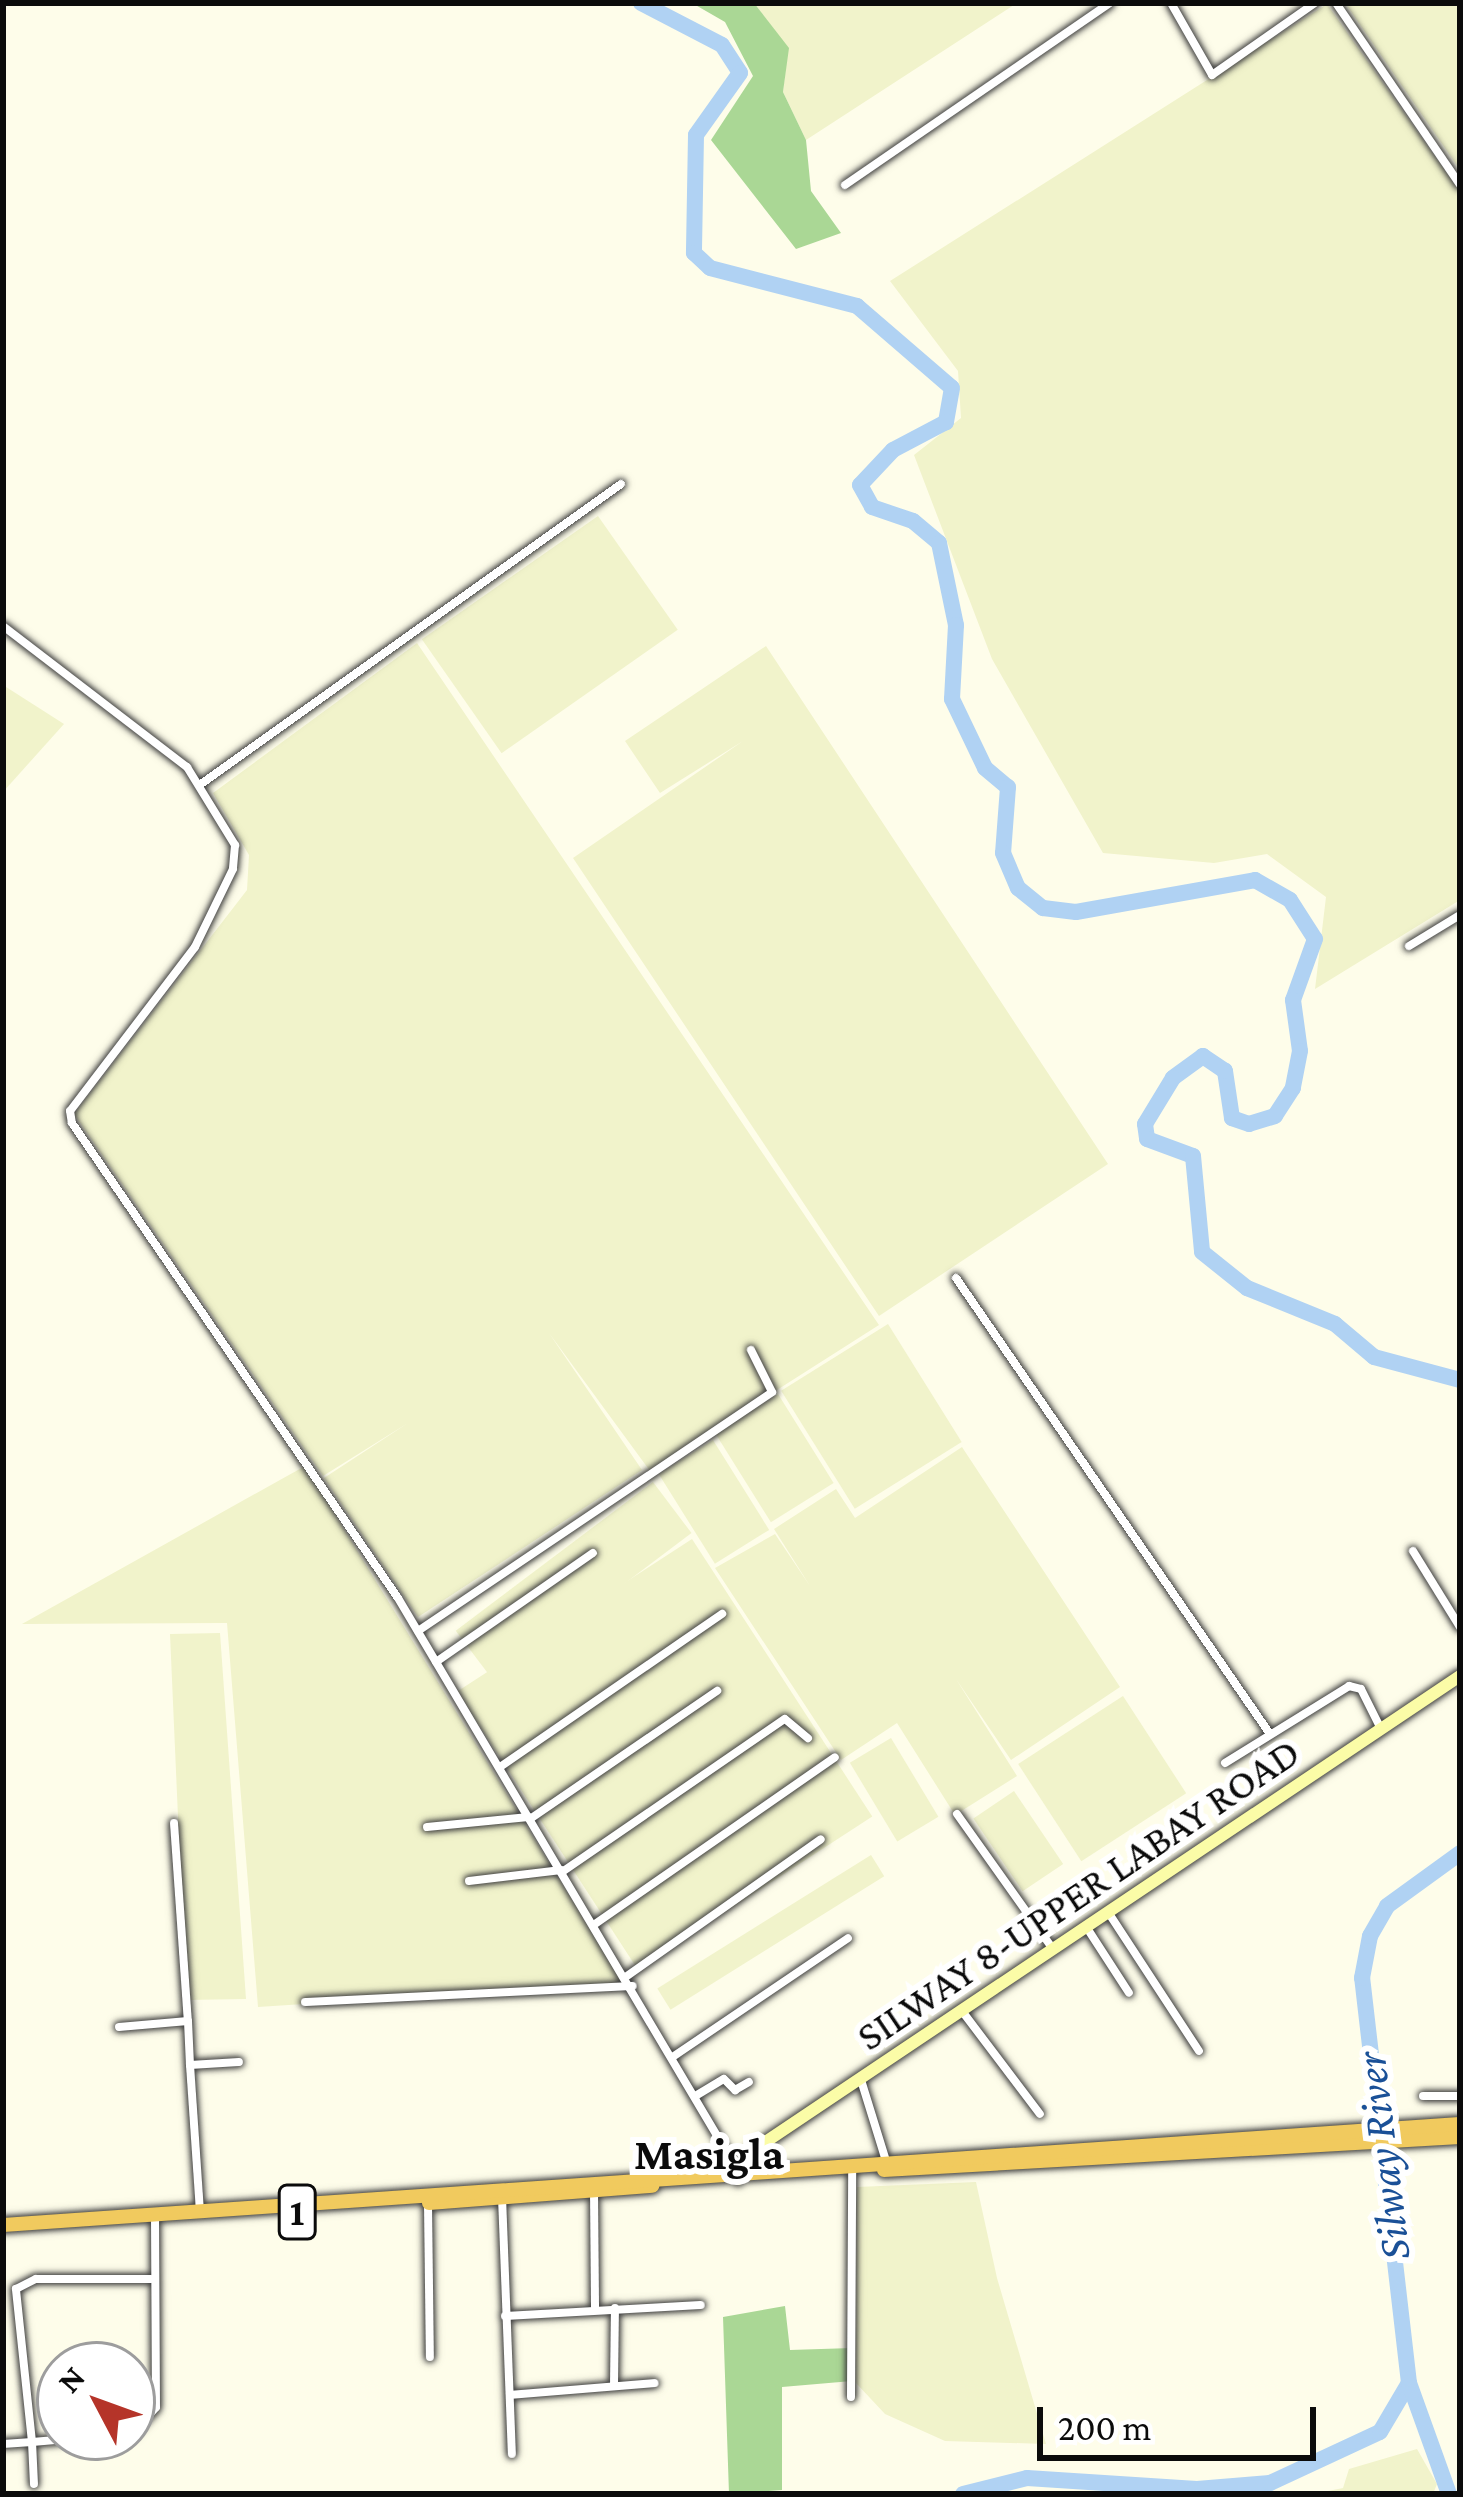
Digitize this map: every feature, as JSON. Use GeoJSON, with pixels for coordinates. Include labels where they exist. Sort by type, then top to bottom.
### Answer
{"type":"FeatureCollection","features":[{"type":"Feature","properties":{"kind":"highway","name":"1"},"geometry":{"type":"LineString","coordinates":[[1405,2135],[1460,2124]]}},
{"type":"Feature","properties":{"kind":"highway","name":"1"},"geometry":{"type":"LineString","coordinates":[[3,2229],[738,2175],[1405,2135],[1460,2138]]}},
{"type":"Feature","properties":{"kind":"highway","name":"1"},"geometry":{"type":"LineString","coordinates":[[3,2229],[502,2198],[886,2161],[1341,2139]]}},
{"type":"Feature","properties":{"kind":"main road","name":"SILWAY 8-UPPER LABAY ROAD"},"geometry":{"type":"LineString","coordinates":[[738,2175],[752,2151],[1460,1676]]}},
{"type":"Feature","properties":{"kind":"street"},"geometry":{"type":"LineString","coordinates":[[845,185],[1110,3]]}},
{"type":"Feature","properties":{"kind":"street"},"geometry":{"type":"LineString","coordinates":[[1171,3],[1212,75],[1315,3]]}},
{"type":"Feature","properties":{"kind":"street"},"geometry":{"type":"LineString","coordinates":[[1336,3],[1460,185]]}},
{"type":"Feature","properties":{"kind":"street"},"geometry":{"type":"LineString","coordinates":[[201,784],[621,484]]}},
{"type":"Feature","properties":{"kind":"street"},"geometry":{"type":"LineString","coordinates":[[3,626],[201,784],[228,826],[233,868],[195,947],[71,1118],[418,1631],[633,1986],[738,2175]]}},
{"type":"Feature","properties":{"kind":"street"},"geometry":{"type":"LineString","coordinates":[[1409,946],[1460,915]]}},
{"type":"Feature","properties":{"kind":"street"},"geometry":{"type":"LineString","coordinates":[[956,1278],[1270,1733]]}},
{"type":"Feature","properties":{"kind":"street"},"geometry":{"type":"LineString","coordinates":[[418,1631],[772,1392],[751,1350]]}},
{"type":"Feature","properties":{"kind":"street"},"geometry":{"type":"LineString","coordinates":[[1413,1550],[1460,1627]]}},
{"type":"Feature","properties":{"kind":"street"},"geometry":{"type":"LineString","coordinates":[[436,1662],[593,1553]]}},
{"type":"Feature","properties":{"kind":"street"},"geometry":{"type":"LineString","coordinates":[[500,1767],[722,1614]]}},
{"type":"Feature","properties":{"kind":"street"},"geometry":{"type":"LineString","coordinates":[[1226,1763],[1349,1686],[1361,1689],[1382,1730]]}},
{"type":"Feature","properties":{"kind":"street"},"geometry":{"type":"LineString","coordinates":[[427,1827],[530,1818],[717,1691]]}},
{"type":"Feature","properties":{"kind":"street"},"geometry":{"type":"LineString","coordinates":[[469,1881],[562,1871],[785,1719],[808,1738]]}},
{"type":"Feature","properties":{"kind":"street"},"geometry":{"type":"LineString","coordinates":[[595,1924],[835,1757]]}},
{"type":"Feature","properties":{"kind":"street"},"geometry":{"type":"LineString","coordinates":[[957,1814],[1053,1949]]}},
{"type":"Feature","properties":{"kind":"street"},"geometry":{"type":"LineString","coordinates":[[174,1823],[200,2211]]}},
{"type":"Feature","properties":{"kind":"street"},"geometry":{"type":"LineString","coordinates":[[627,1976],[820,1839]]}},
{"type":"Feature","properties":{"kind":"street"},"geometry":{"type":"LineString","coordinates":[[1108,1912],[1199,2050]]}},
{"type":"Feature","properties":{"kind":"street"},"geometry":{"type":"LineString","coordinates":[[1087,1927],[1130,1994]]}},
{"type":"Feature","properties":{"kind":"street"},"geometry":{"type":"LineString","coordinates":[[674,2056],[848,1938]]}},
{"type":"Feature","properties":{"kind":"street"},"geometry":{"type":"LineString","coordinates":[[305,2002],[633,1986]]}},
{"type":"Feature","properties":{"kind":"street"},"geometry":{"type":"LineString","coordinates":[[962,2011],[1040,2114]]}},
{"type":"Feature","properties":{"kind":"street"},"geometry":{"type":"LineString","coordinates":[[119,2027],[188,2021]]}},
{"type":"Feature","properties":{"kind":"street"},"geometry":{"type":"LineString","coordinates":[[190,2066],[239,2062]]}},
{"type":"Feature","properties":{"kind":"street"},"geometry":{"type":"LineString","coordinates":[[697,2095],[724,2079],[736,2090],[749,2081]]}},
{"type":"Feature","properties":{"kind":"street"},"geometry":{"type":"LineString","coordinates":[[861,2080],[886,2161]]}},
{"type":"Feature","properties":{"kind":"street"},"geometry":{"type":"LineString","coordinates":[[1423,2096],[1460,2096]]}},
{"type":"Feature","properties":{"kind":"street"},"geometry":{"type":"LineString","coordinates":[[851,2398],[852,2171]]}},
{"type":"Feature","properties":{"kind":"street"},"geometry":{"type":"LineString","coordinates":[[594,2190],[595,2307]]}},
{"type":"Feature","properties":{"kind":"street"},"geometry":{"type":"LineString","coordinates":[[502,2198],[512,2453]]}},
{"type":"Feature","properties":{"kind":"street"},"geometry":{"type":"LineString","coordinates":[[428,2203],[430,2357]]}},
{"type":"Feature","properties":{"kind":"street"},"geometry":{"type":"LineString","coordinates":[[153,2341],[155,2221]]}},
{"type":"Feature","properties":{"kind":"street"},"geometry":{"type":"LineString","coordinates":[[34,2484],[16,2289],[36,2279],[151,2279]]}},
{"type":"Feature","properties":{"kind":"street"},"geometry":{"type":"LineString","coordinates":[[506,2316],[595,2307],[700,2305]]}},
{"type":"Feature","properties":{"kind":"street"},"geometry":{"type":"LineString","coordinates":[[614,2386],[615,2308]]}},
{"type":"Feature","properties":{"kind":"street"},"geometry":{"type":"LineString","coordinates":[[510,2395],[655,2383]]}},
{"type":"Feature","properties":{"kind":"street"},"geometry":{"type":"LineString","coordinates":[[3,2444],[36,2442]]}},
{"type":"Feature","properties":{"kind":"green space"},"geometry":{"type":"Polygon","coordinates":[[[692,3],[754,3],[789,48],[783,92],[806,140],[811,191],[841,233],[796,249],[711,140],[753,76],[725,22],[692,3]]]}},
{"type":"Feature","properties":{"kind":"green space"},"geometry":{"type":"Polygon","coordinates":[[[754,3],[1017,3],[806,140],[783,92],[788,48],[754,3]]]}},
{"type":"Feature","properties":{"kind":"green space"},"geometry":{"type":"Polygon","coordinates":[[[1345,3],[1460,3],[1460,170],[1345,3]]]}},
{"type":"Feature","properties":{"kind":"green space"},"geometry":{"type":"Polygon","coordinates":[[[1327,4],[1460,192],[1460,900],[1315,989],[1326,897],[1267,854],[1214,863],[1103,853],[992,659],[914,455],[961,418],[958,371],[890,281],[1327,4]]]}},
{"type":"Feature","properties":{"kind":"green space"},"geometry":{"type":"Polygon","coordinates":[[[598,516],[678,630],[502,753],[422,639],[598,516]]]}},
{"type":"Feature","properties":{"kind":"green space"},"geometry":{"type":"Polygon","coordinates":[[[417,643],[879,1325],[650,1471],[549,1333],[642,1470],[418,1617],[324,1478],[408,1423],[323,1476],[74,1114],[247,890],[249,855],[213,793],[417,643]]]}},
{"type":"Feature","properties":{"kind":"green space"},"geometry":{"type":"Polygon","coordinates":[[[766,646],[1108,1164],[879,1316],[573,858],[743,741],[660,793],[625,741],[766,646]]]}},
{"type":"Feature","properties":{"kind":"green space"},"geometry":{"type":"Polygon","coordinates":[[[3,685],[64,724],[3,792],[3,685]]]}},
{"type":"Feature","properties":{"kind":"green space"},"geometry":{"type":"Polygon","coordinates":[[[888,1324],[962,1442],[855,1509],[781,1391],[888,1324]]]}},
{"type":"Feature","properties":{"kind":"green space"},"geometry":{"type":"Polygon","coordinates":[[[778,1394],[834,1483],[771,1522],[715,1433],[778,1394]]]}},
{"type":"Feature","properties":{"kind":"green space"},"geometry":{"type":"Polygon","coordinates":[[[713,1440],[769,1530],[715,1564],[659,1474],[713,1440]]]}},
{"type":"Feature","properties":{"kind":"green space"},"geometry":{"type":"Polygon","coordinates":[[[962,1447],[1120,1687],[1011,1760],[956,1679],[1017,1776],[955,1815],[897,1723],[841,1760],[715,1568],[775,1534],[810,1586],[774,1529],[836,1489],[855,1518],[962,1447]]]}},
{"type":"Feature","properties":{"kind":"green space"},"geometry":{"type":"Polygon","coordinates":[[[305,1466],[623,1983],[258,2007],[227,1623],[22,1624],[305,1466]]]}},
{"type":"Feature","properties":{"kind":"green space"},"geometry":{"type":"Polygon","coordinates":[[[653,1482],[692,1533],[494,1682],[456,1631],[653,1482]]]}},
{"type":"Feature","properties":{"kind":"green space"},"geometry":{"type":"Polygon","coordinates":[[[692,1539],[872,1817],[637,1969],[457,1691],[692,1539]]]}},
{"type":"Feature","properties":{"kind":"green space"},"geometry":{"type":"Polygon","coordinates":[[[220,1633],[246,1999],[186,2000],[170,1634],[220,1633]]]}},
{"type":"Feature","properties":{"kind":"green space"},"geometry":{"type":"Polygon","coordinates":[[[1123,1696],[1186,1793],[1081,1861],[1018,1764],[1123,1696]]]}},
{"type":"Feature","properties":{"kind":"green space"},"geometry":{"type":"Polygon","coordinates":[[[891,1738],[938,1817],[897,1842],[850,1763],[891,1738]]]}},
{"type":"Feature","properties":{"kind":"green space"},"geometry":{"type":"Polygon","coordinates":[[[1014,1791],[1063,1864],[1023,1891],[973,1818],[1014,1791]]]}},
{"type":"Feature","properties":{"kind":"green space"},"geometry":{"type":"Polygon","coordinates":[[[871,1855],[884,1876],[671,2010],[657,1989],[871,1855]]]}},
{"type":"Feature","properties":{"kind":"green space"},"geometry":{"type":"Polygon","coordinates":[[[976,2182],[997,2278],[1046,2444],[945,2441],[885,2414],[856,2383],[857,2187],[976,2182]]]}},
{"type":"Feature","properties":{"kind":"green space"},"geometry":{"type":"Polygon","coordinates":[[[785,2306],[790,2350],[852,2348],[852,2381],[782,2387],[782,2490],[729,2494],[723,2317],[785,2306]]]}},
{"type":"Feature","properties":{"kind":"green space"},"geometry":{"type":"Polygon","coordinates":[[[1417,2449],[1437,2484],[1433,2494],[1313,2494],[1343,2488],[1349,2469],[1417,2449]]]}},
{"type":"Feature","properties":{"kind":"waterway"},"geometry":{"type":"LineString","coordinates":[[641,3],[722,45],[740,73],[696,135],[694,253],[710,268],[857,306],[952,388],[946,422],[893,450],[860,485],[872,507],[913,521],[939,543],[956,625],[952,699],[985,768],[1008,787],[1003,853],[1018,888],[1043,908],[1076,912],[1255,880],[1290,900],[1315,939],[1293,1000],[1300,1051],[1293,1088],[1275,1116],[1249,1124],[1232,1118],[1225,1071],[1203,1056],[1173,1078],[1145,1124],[1147,1139],[1193,1156],[1202,1252],[1247,1288],[1335,1324],[1374,1357],[1460,1380]]}},
{"type":"Feature","properties":{"kind":"waterway","name":"Silway River"},"geometry":{"type":"LineString","coordinates":[[1449,2494],[1409,2383],[1362,1978],[1370,1936],[1387,1906],[1460,1853]]}},
{"type":"Feature","properties":{"kind":"waterway"},"geometry":{"type":"LineString","coordinates":[[963,2494],[1027,2478],[1197,2489],[1270,2483],[1380,2432],[1409,2383]]}},
{"type":"Feature","properties":{"kind":"district","name":"Masigla"},"geometry":{"type":"Point","coordinates":[709,2155]}}]}
